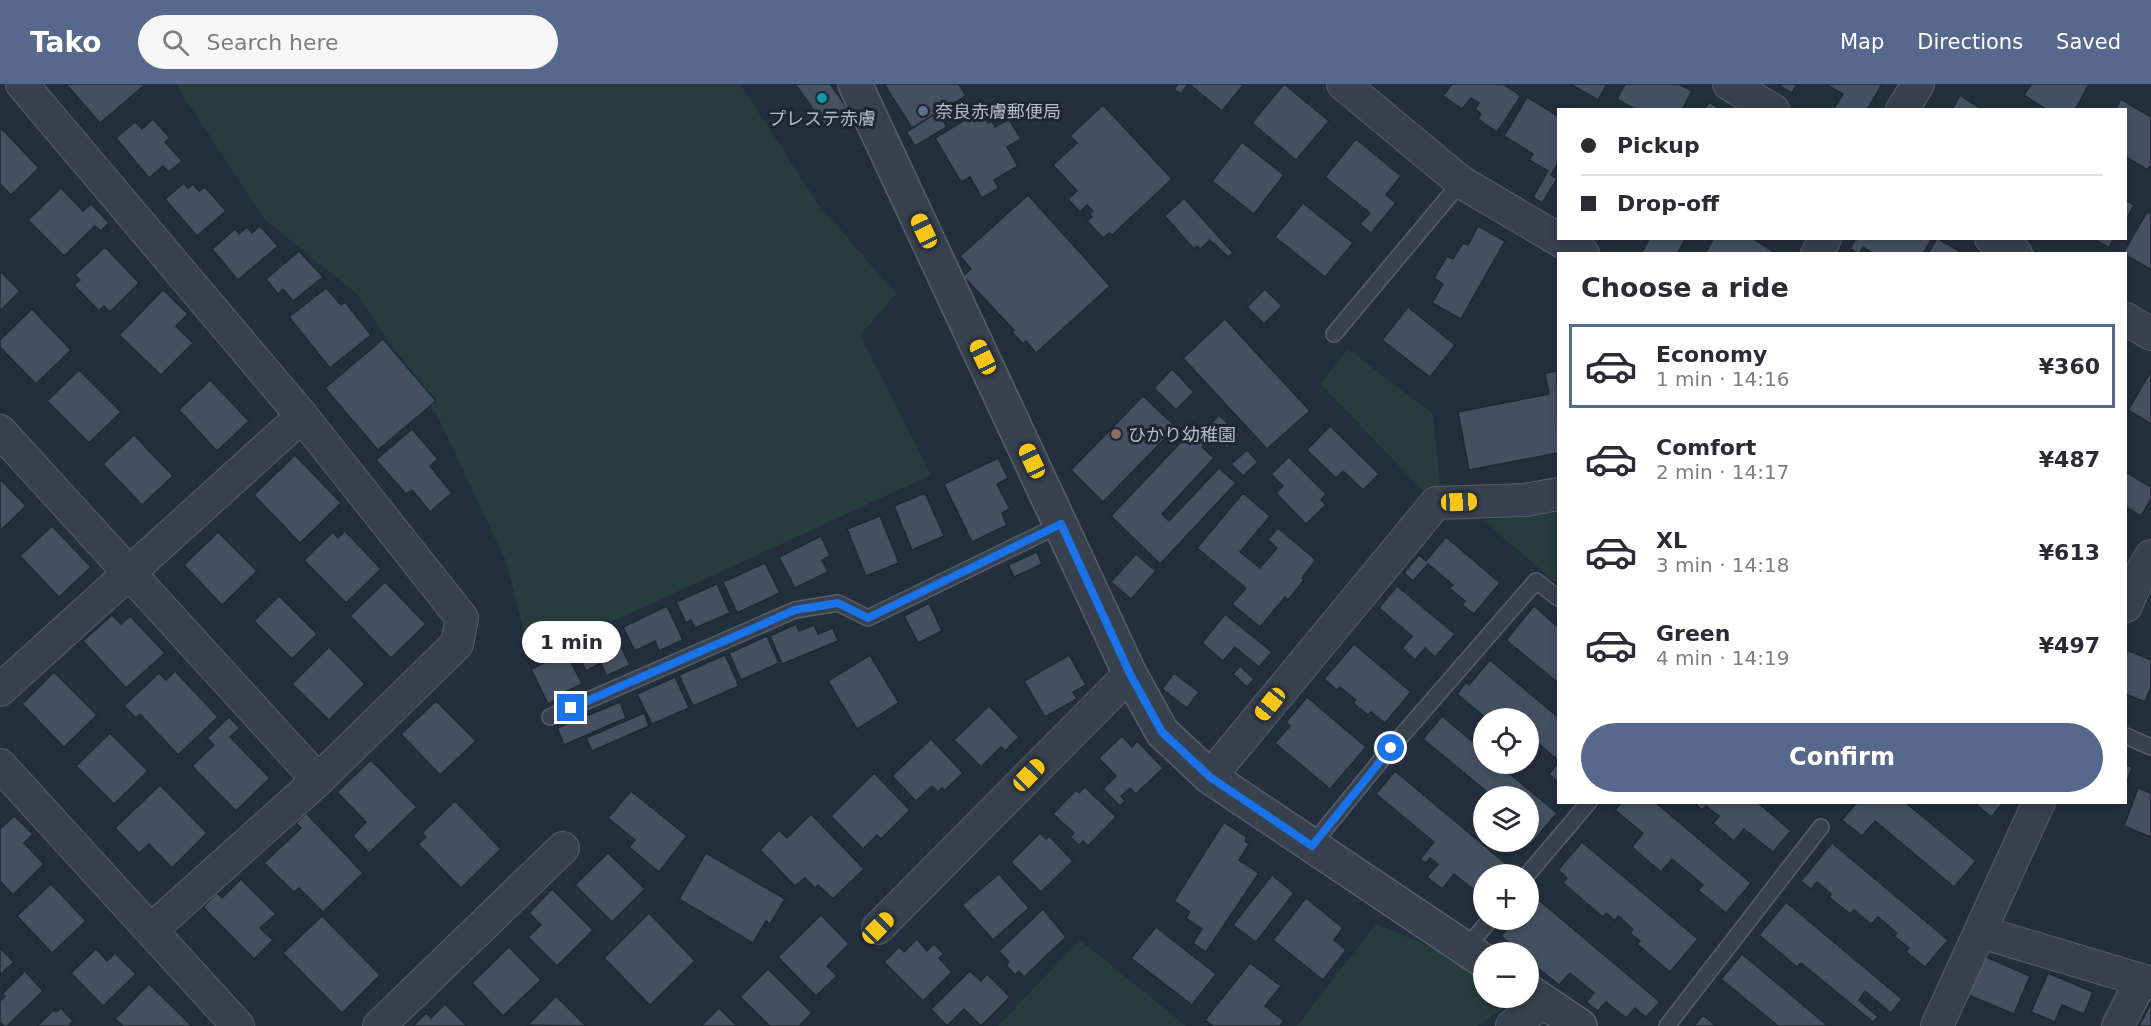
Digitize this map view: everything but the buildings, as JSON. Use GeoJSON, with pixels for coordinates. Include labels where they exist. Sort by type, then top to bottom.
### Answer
{"type":"FeatureCollection","features":[{"type":"Feature","properties":{"kind":"street"},"geometry":{"type":"LineString","coordinates":[[22,84],[303,416],[462,618],[457,644],[318,780],[151,930]]}},
{"type":"Feature","properties":{"kind":"street"},"geometry":{"type":"LineString","coordinates":[[855,84],[1130,674],[1162,732],[1210,777],[1473,954]]}},
{"type":"Feature","properties":{"kind":"street"},"geometry":{"type":"LineString","coordinates":[[1344,84],[1461,182],[1557,239]]}},
{"type":"Feature","properties":{"kind":"street"},"geometry":{"type":"LineString","coordinates":[[1729,84],[1770,108]]}},
{"type":"Feature","properties":{"kind":"street"},"geometry":{"type":"LineString","coordinates":[[1903,108],[1918,84]]}},
{"type":"Feature","properties":{"kind":"street"},"geometry":{"type":"LineString","coordinates":[[1559,240],[1580,252]]}},
{"type":"Feature","properties":{"kind":"street"},"geometry":{"type":"LineString","coordinates":[[1994,240],[2013,252]]}},
{"type":"Feature","properties":{"kind":"street"},"geometry":{"type":"LineString","coordinates":[[2127,320],[2151,334]]}},
{"type":"Feature","properties":{"kind":"street"},"geometry":{"type":"LineString","coordinates":[[0,690],[303,416]]}},
{"type":"Feature","properties":{"kind":"street"},"geometry":{"type":"LineString","coordinates":[[0,431],[318,780]]}},
{"type":"Feature","properties":{"kind":"street"},"geometry":{"type":"LineString","coordinates":[[1210,777],[1436,503],[1526,500],[1557,494]]}},
{"type":"Feature","properties":{"kind":"street"},"geometry":{"type":"LineString","coordinates":[[878,928],[1130,674]]}},
{"type":"Feature","properties":{"kind":"street"},"geometry":{"type":"LineString","coordinates":[[0,765],[238,1026]]}},
{"type":"Feature","properties":{"kind":"street"},"geometry":{"type":"LineString","coordinates":[[1937,1026],[2038,804]]}},
{"type":"Feature","properties":{"kind":"street"},"geometry":{"type":"LineString","coordinates":[[379,1026],[563,848]]}},
{"type":"Feature","properties":{"kind":"street"},"geometry":{"type":"LineString","coordinates":[[1981,932],[2146,982],[2118,1026]]}},
{"type":"Feature","properties":{"kind":"street"},"geometry":{"type":"LineString","coordinates":[[1539,998],[1580,1026]]}},
{"type":"Feature","properties":{"kind":"street"},"geometry":{"type":"LineString","coordinates":[[1512,1026],[1526,1008]]}},
{"type":"Feature","properties":{"kind":"lane"},"geometry":{"type":"LineString","coordinates":[[1334,334],[1461,182]]}},
{"type":"Feature","properties":{"kind":"lane"},"geometry":{"type":"LineString","coordinates":[[550,717],[795,610],[838,603],[868,618],[1061,524]]}},
{"type":"Feature","properties":{"kind":"lane"},"geometry":{"type":"LineString","coordinates":[[1312,846],[1391,748],[1536,581],[1557,597]]}},
{"type":"Feature","properties":{"kind":"lane"},"geometry":{"type":"LineString","coordinates":[[2127,736],[2151,747]]}},
{"type":"Feature","properties":{"kind":"lane"},"geometry":{"type":"LineString","coordinates":[[1536,864],[1587,804]]}},
{"type":"Feature","properties":{"kind":"lane"},"geometry":{"type":"LineString","coordinates":[[1666,1026],[1821,828]]}},
{"type":"Feature","properties":{"kind":"green space"},"geometry":{"type":"Polygon","coordinates":[[[176,84],[740,84],[818,204],[896,294],[860,335],[931,475],[531,659],[506,561],[437,415],[357,294],[264,219],[176,84]]]}},
{"type":"Feature","properties":{"kind":"green space"},"geometry":{"type":"Polygon","coordinates":[[[1348,349],[1433,414],[1440,487],[1429,497],[1321,384],[1348,349]]]}},
{"type":"Feature","properties":{"kind":"green space"},"geometry":{"type":"Polygon","coordinates":[[[1557,512],[1557,584],[1483,520],[1557,512]]]}},
{"type":"Feature","properties":{"kind":"green space"},"geometry":{"type":"Polygon","coordinates":[[[1376,924],[1451,955],[1473,972],[1473,1008],[1503,1008],[1477,1026],[1297,1026],[1376,924]]]}},
{"type":"Feature","properties":{"kind":"green space"},"geometry":{"type":"Polygon","coordinates":[[[1080,940],[1186,1026],[998,1026],[1080,940]]]}},
{"type":"Feature","properties":{"kind":"place","name":"プレステ赤膚"},"geometry":{"type":"Point","coordinates":[822,98]}},
{"type":"Feature","properties":{"kind":"place","name":"奈良赤膚郵便局"},"geometry":{"type":"Point","coordinates":[923,111]}},
{"type":"Feature","properties":{"kind":"place","name":"ひかり幼稚園"},"geometry":{"type":"Point","coordinates":[1116,434]}},
{"type":"Feature","properties":{"kind":"route"},"geometry":{"type":"LineString","coordinates":[[571,708],[795,610],[838,603],[868,618],[1061,524],[1130,674],[1162,732],[1210,777],[1312,846],[1391,748]]}}]}
